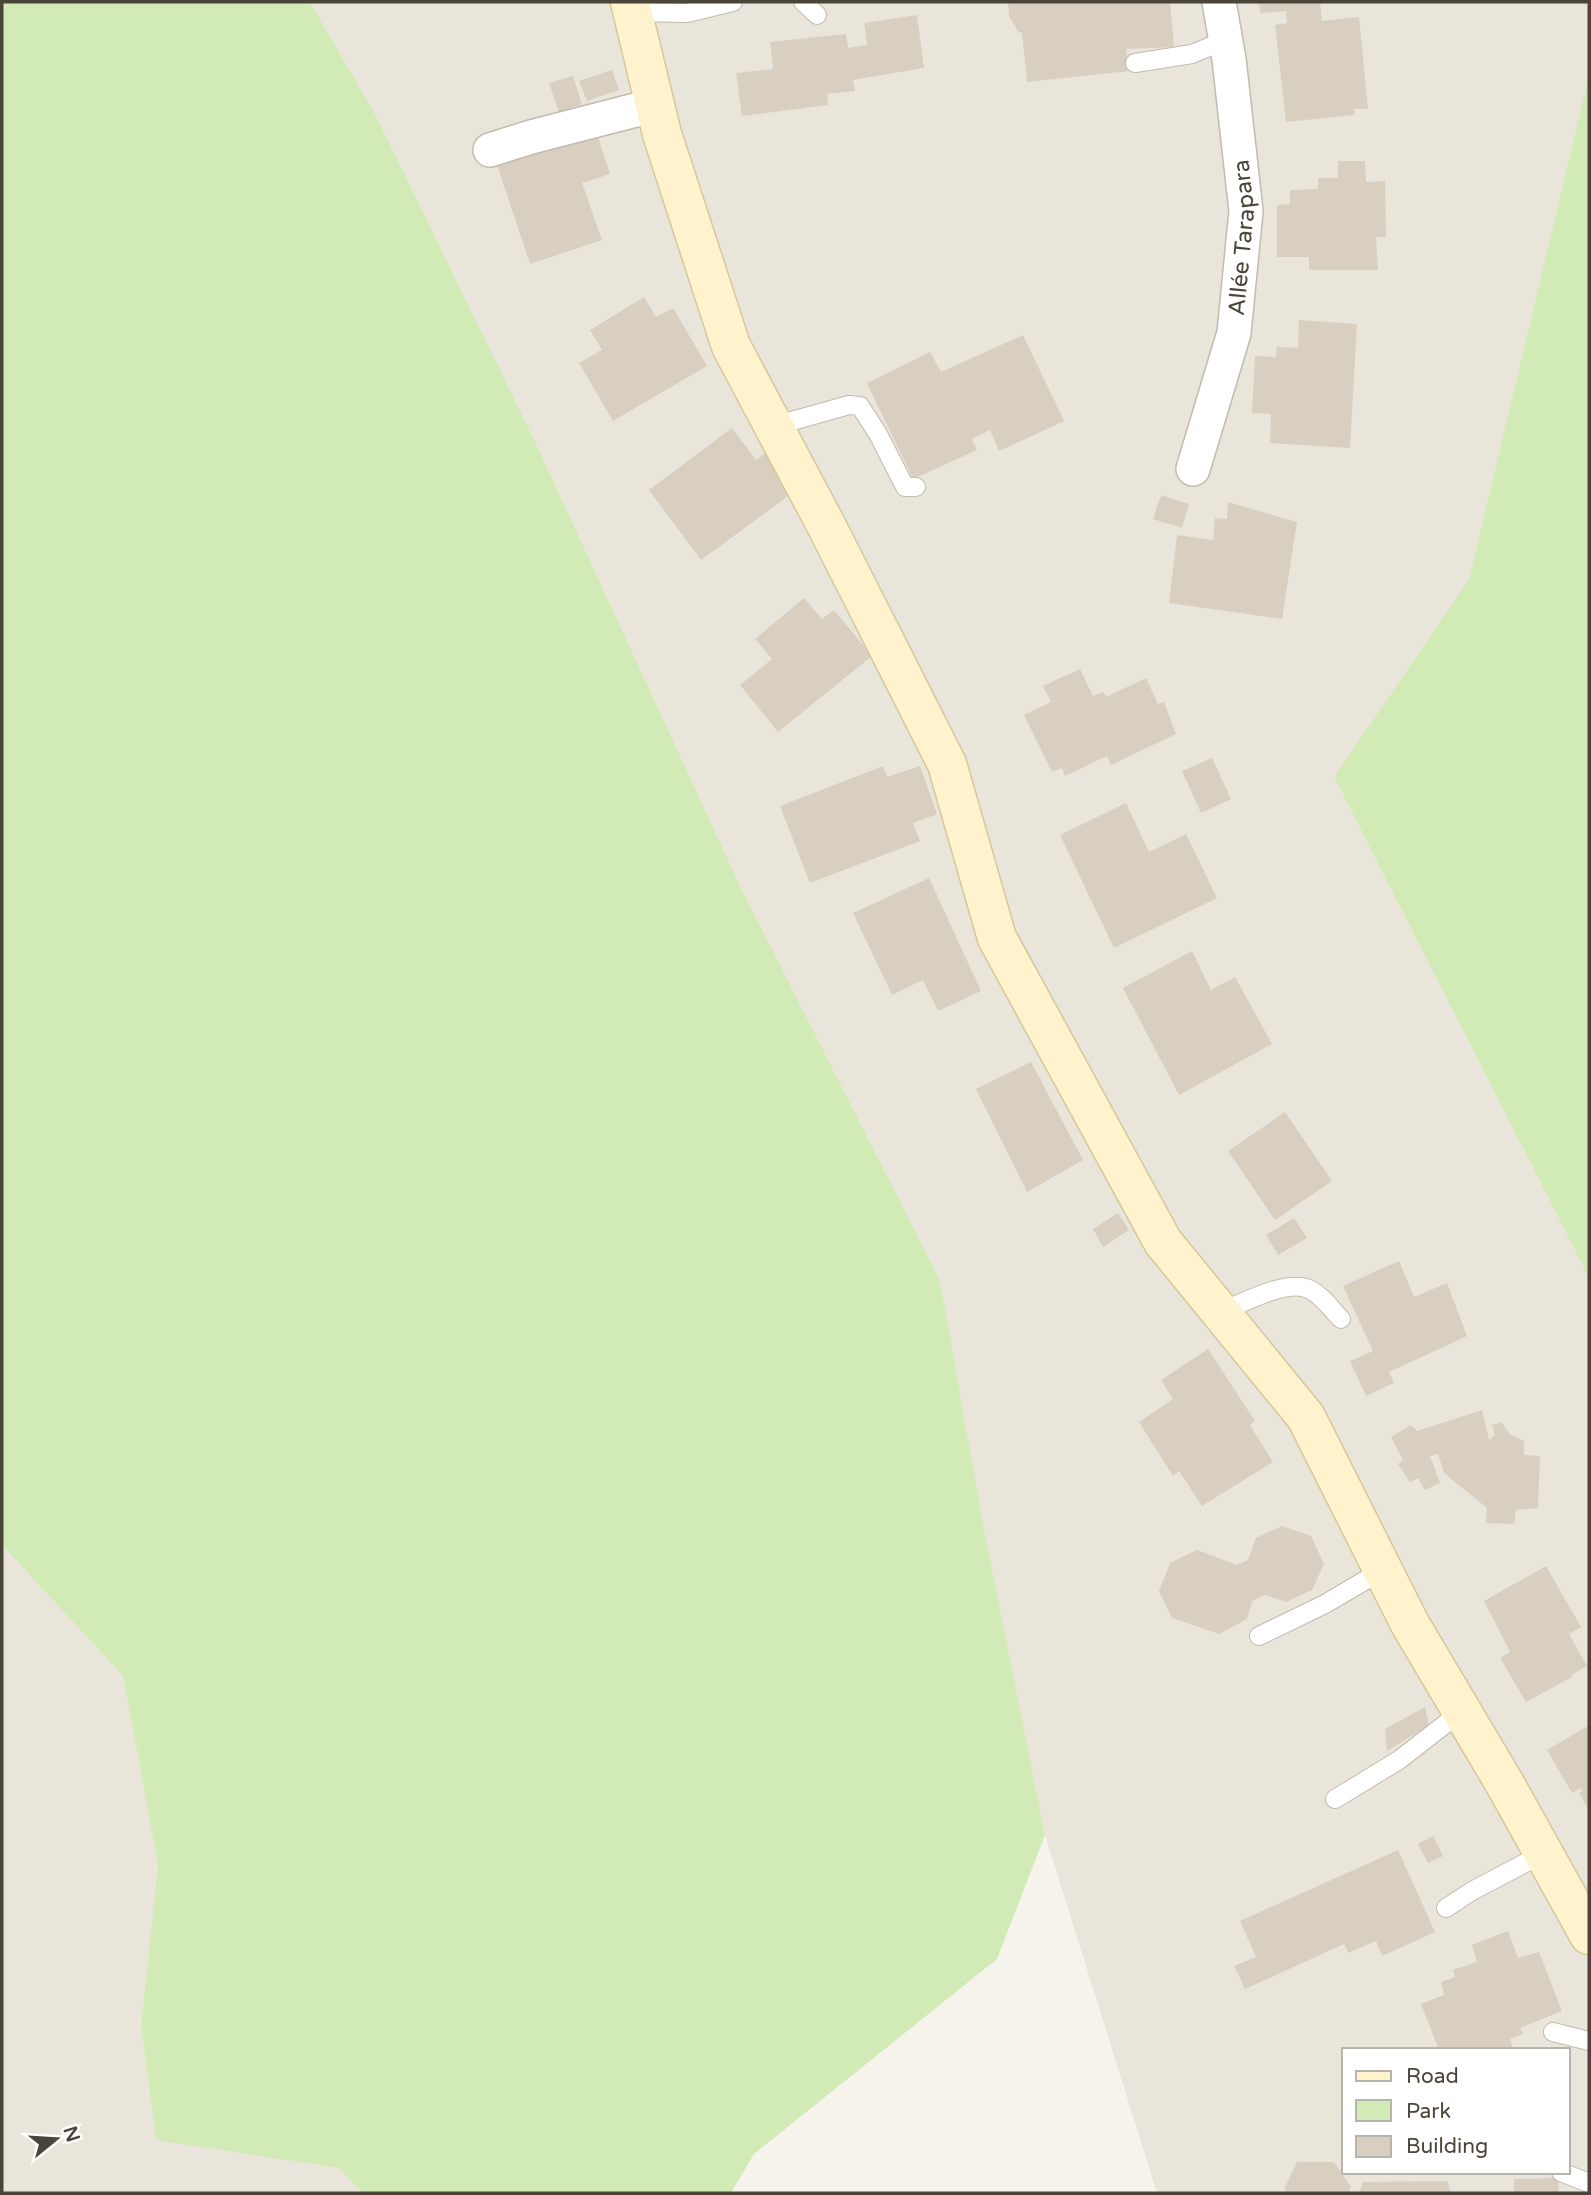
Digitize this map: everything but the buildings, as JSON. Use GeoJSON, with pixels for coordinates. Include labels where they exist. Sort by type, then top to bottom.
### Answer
{"type":"FeatureCollection","features":[{"type":"Feature","properties":{"kind":"main road"},"geometry":{"type":"LineString","coordinates":[[631,7],[662,134],[732,346],[826,524],[947,764],[997,938],[1163,1242],[1307,1417],[1410,1624],[1589,1935]]}},
{"type":"Feature","properties":{"kind":"street","name":"Allée Tarapara"},"geometry":{"type":"LineString","coordinates":[[1193,468],[1234,333],[1246,211],[1219,2]]}},
{"type":"Feature","properties":{"kind":"street"},"geometry":{"type":"LineString","coordinates":[[490,150],[531,136],[655,105]]}},
{"type":"Feature","properties":{"kind":"lane"},"geometry":{"type":"LineString","coordinates":[[631,7],[687,13],[733,2]]}},
{"type":"Feature","properties":{"kind":"lane"},"geometry":{"type":"LineString","coordinates":[[803,2],[817,15]]}},
{"type":"Feature","properties":{"kind":"lane"},"geometry":{"type":"LineString","coordinates":[[1135,63],[1192,54],[1226,40]]}},
{"type":"Feature","properties":{"kind":"lane"},"geometry":{"type":"LineString","coordinates":[[774,426],[849,405],[860,406],[878,434],[905,487],[916,486]]}},
{"type":"Feature","properties":{"kind":"lane"},"geometry":{"type":"LineString","coordinates":[[1221,1312],[1285,1287],[1300,1286],[1312,1290],[1340,1319]]}},
{"type":"Feature","properties":{"kind":"lane"},"geometry":{"type":"LineString","coordinates":[[1259,1636],[1325,1604],[1383,1570]]}},
{"type":"Feature","properties":{"kind":"lane"},"geometry":{"type":"LineString","coordinates":[[1335,1799],[1399,1760],[1462,1711]]}},
{"type":"Feature","properties":{"kind":"lane"},"geometry":{"type":"LineString","coordinates":[[1446,1908],[1472,1891],[1544,1853]]}},
{"type":"Feature","properties":{"kind":"lane"},"geometry":{"type":"LineString","coordinates":[[1553,2032],[1589,2041]]}},
{"type":"Feature","properties":{"kind":"lane"},"geometry":{"type":"LineString","coordinates":[[1566,2174],[1589,2183]]}},
{"type":"Feature","properties":{"kind":"shaded area"},"geometry":{"type":"Polygon","coordinates":[[[310,2],[1589,2],[1589,75],[1469,579],[1334,777],[1589,1278],[1589,2193],[1157,2193],[1045,1835],[984,1529],[940,1280],[742,890],[533,437],[374,112],[310,2]]]}},
{"type":"Feature","properties":{"kind":"shaded area"},"geometry":{"type":"Polygon","coordinates":[[[2,1545],[123,1676],[158,1865],[141,2025],[156,2139],[339,2168],[362,2193],[2,2193],[2,1545]]]}},
{"type":"Feature","properties":{"kind":"green space"},"geometry":{"type":"Polygon","coordinates":[[[2,2],[310,2],[374,112],[533,437],[742,890],[940,1280],[984,1529],[1045,1835],[997,1959],[754,2154],[731,2193],[362,2193],[339,2168],[156,2140],[141,2025],[158,1865],[123,1676],[2,1545],[2,2]]]}},
{"type":"Feature","properties":{"kind":"green space"},"geometry":{"type":"Polygon","coordinates":[[[1589,75],[1589,1278],[1334,777],[1469,579],[1589,75]]]}}]}
